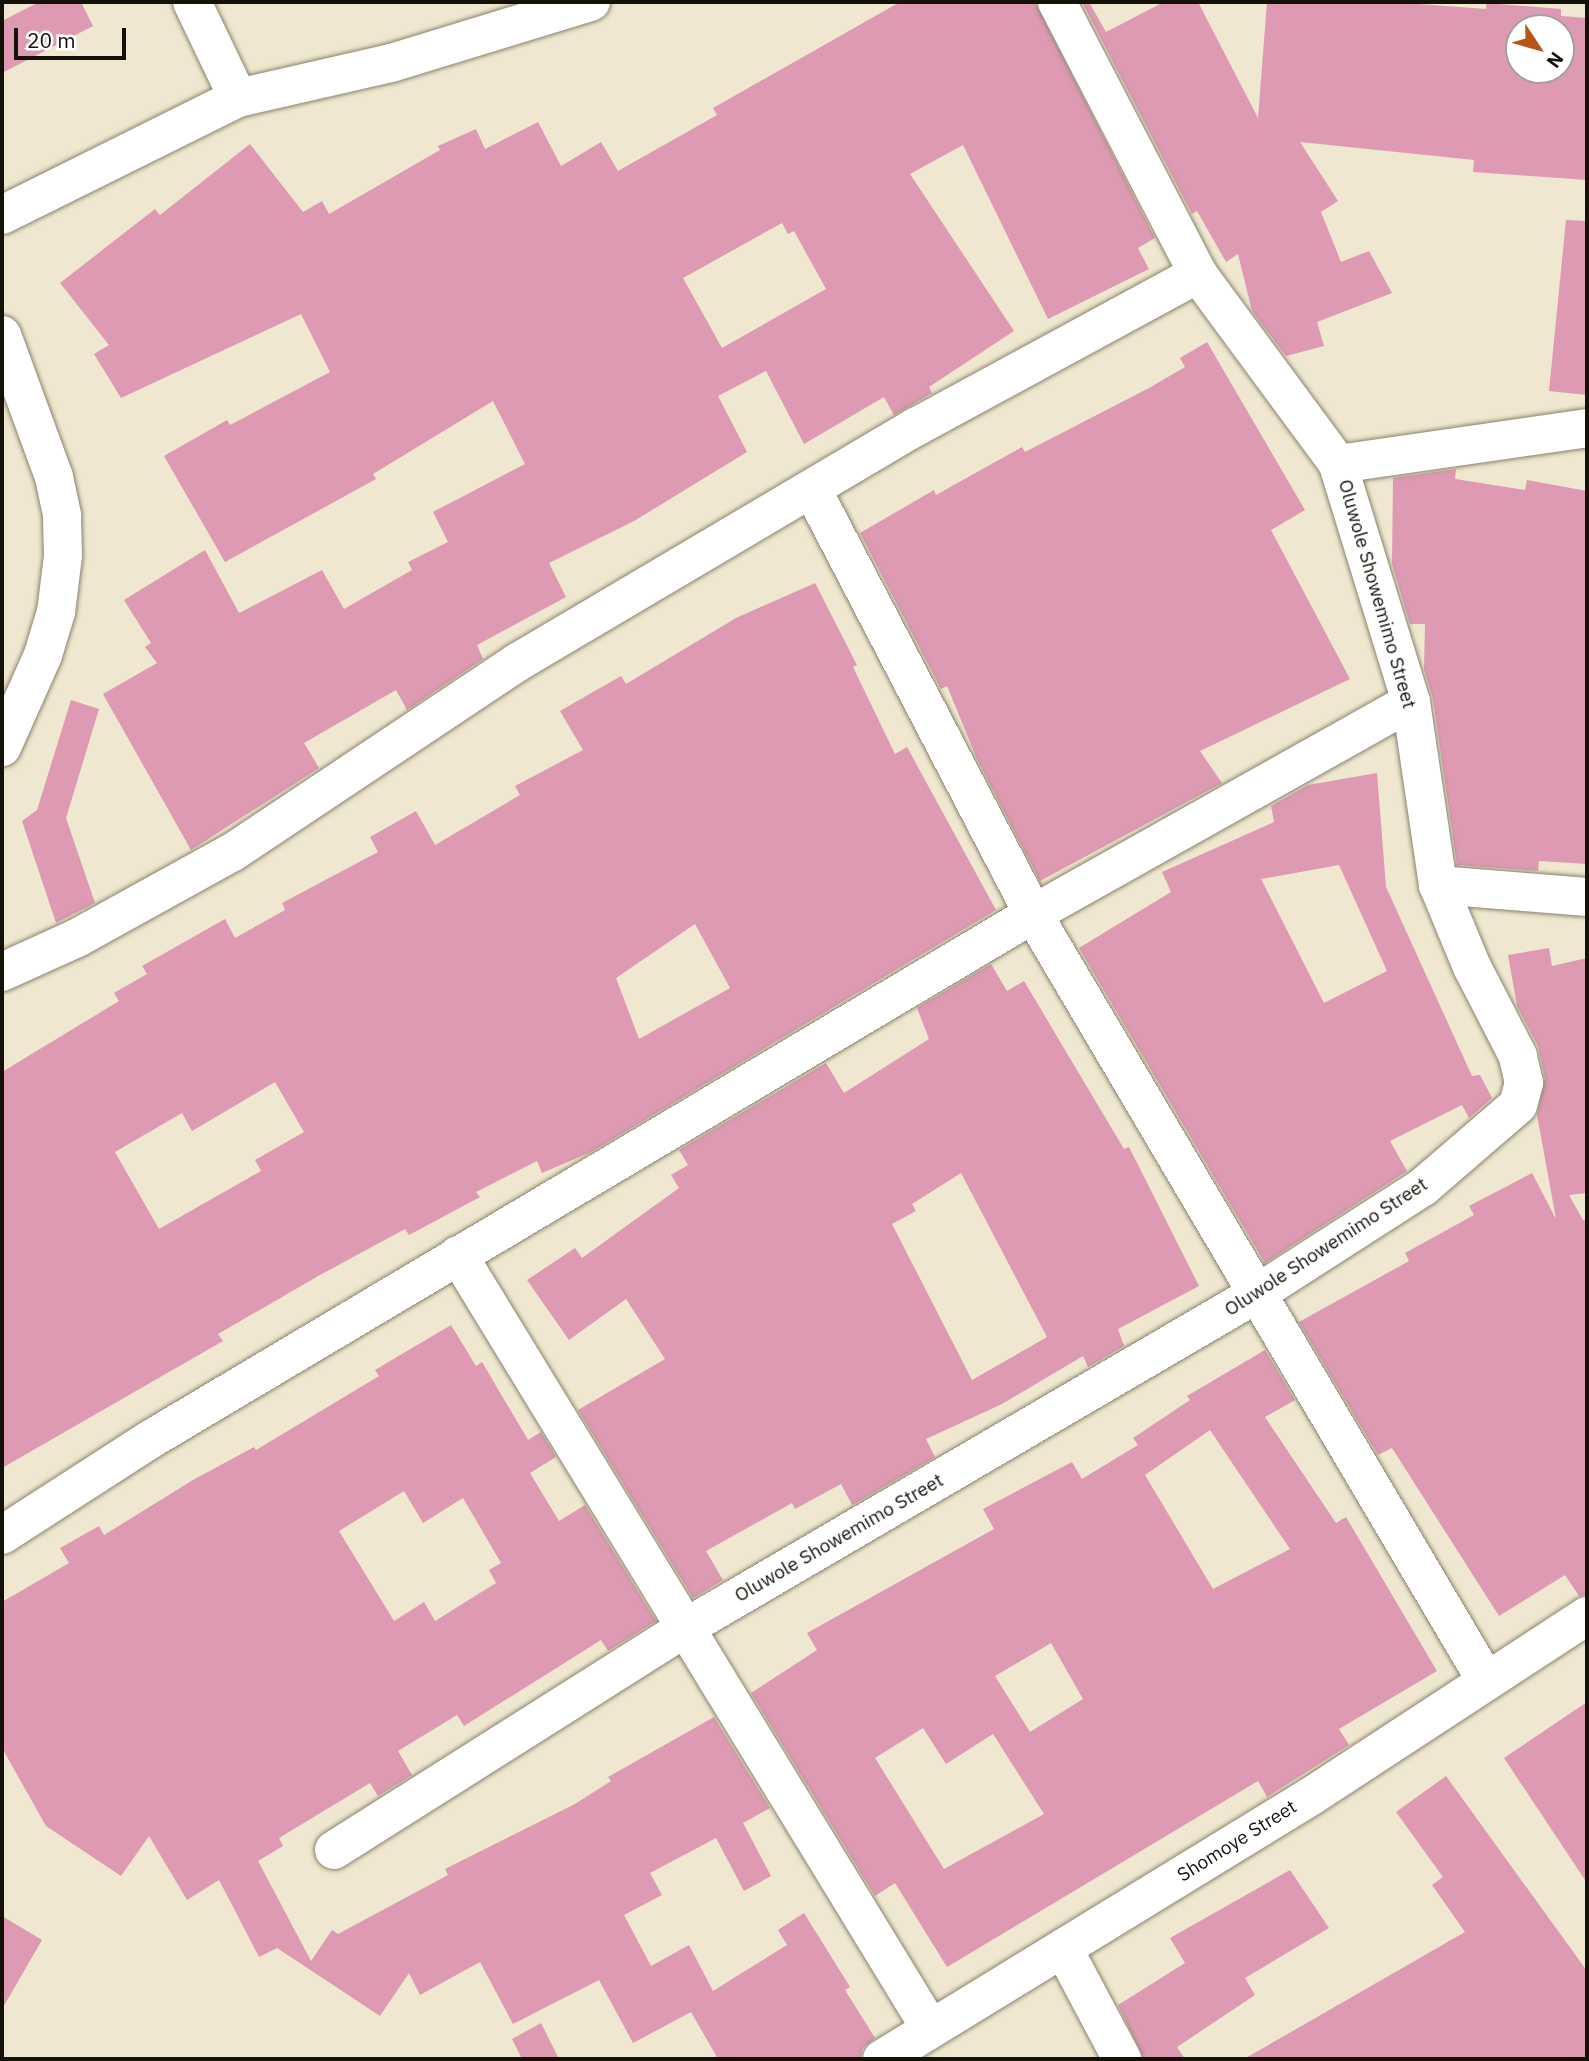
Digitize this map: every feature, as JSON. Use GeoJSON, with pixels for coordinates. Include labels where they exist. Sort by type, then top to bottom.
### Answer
{"type":"FeatureCollection","features":[{"type":"Feature","properties":{"kind":"street"},"geometry":{"type":"LineString","coordinates":[[192,2],[238,98]]}},
{"type":"Feature","properties":{"kind":"street"},"geometry":{"type":"LineString","coordinates":[[2,215],[238,98],[391,63],[591,2]]}},
{"type":"Feature","properties":{"kind":"street","name":"Oluwole Showemimo Street"},"geometry":{"type":"LineString","coordinates":[[334,1850],[685,1628],[1258,1293],[1423,1187],[1518,1105],[1524,1083],[1518,1056],[1472,967],[1438,885],[1411,702],[1338,464],[1198,274],[1057,2]]}},
{"type":"Feature","properties":{"kind":"street"},"geometry":{"type":"LineString","coordinates":[[2,972],[77,938],[233,852],[518,662],[813,491],[916,427],[1198,274]]}},
{"type":"Feature","properties":{"kind":"street"},"geometry":{"type":"LineString","coordinates":[[2,335],[54,477],[62,516],[63,556],[56,612],[43,654],[2,747]]}},
{"type":"Feature","properties":{"kind":"street"},"geometry":{"type":"LineString","coordinates":[[1338,464],[1587,428]]}},
{"type":"Feature","properties":{"kind":"street"},"geometry":{"type":"LineString","coordinates":[[813,491],[1033,914],[1485,1679]]}},
{"type":"Feature","properties":{"kind":"street"},"geometry":{"type":"LineString","coordinates":[[2,1535],[150,1439],[1033,914],[1411,702]]}},
{"type":"Feature","properties":{"kind":"street"},"geometry":{"type":"LineString","coordinates":[[1438,885],[1587,897]]}},
{"type":"Feature","properties":{"kind":"street"},"geometry":{"type":"LineString","coordinates":[[458,1255],[930,2028]]}},
{"type":"Feature","properties":{"kind":"street","name":"Shomoye Street"},"geometry":{"type":"LineString","coordinates":[[882,2059],[1313,1795],[1485,1679],[1587,1616]]}},
{"type":"Feature","properties":{"kind":"street"},"geometry":{"type":"LineString","coordinates":[[1063,1948],[1122,2059]]}},
{"type":"Feature","properties":{"kind":"building"},"geometry":{"type":"Polygon","coordinates":[[[39,2],[81,2],[93,26],[2,73],[2,21],[39,2]]]}},
{"type":"Feature","properties":{"kind":"building"},"geometry":{"type":"Polygon","coordinates":[[[900,2],[1035,2],[1155,238],[1138,248],[1149,269],[1048,319],[963,145],[910,174],[1014,331],[929,387],[932,393],[894,415],[884,397],[804,444],[766,371],[718,396],[747,452],[634,521],[549,563],[566,597],[477,645],[483,659],[407,710],[396,690],[304,743],[319,768],[191,850],[103,694],[157,663],[145,647],[151,643],[124,600],[205,550],[239,613],[322,570],[344,609],[412,570],[408,562],[448,542],[433,512],[525,464],[493,401],[373,474],[376,479],[225,562],[164,456],[227,420],[230,425],[330,372],[301,314],[121,398],[94,354],[109,345],[60,283],[155,209],[160,215],[250,144],[303,212],[322,201],[329,214],[440,150],[438,146],[476,129],[485,149],[538,122],[561,166],[601,142],[618,171],[717,115],[713,108],[900,2]],[[782,223],[683,278],[722,348],[826,289],[794,231],[788,234],[782,223]]]}},
{"type":"Feature","properties":{"kind":"building"},"geometry":{"type":"Polygon","coordinates":[[[1082,2],[1089,2],[1106,32],[1164,2],[1198,2],[1258,118],[1267,2],[1392,2],[1486,9],[1486,3],[1561,9],[1561,14],[1505,14],[1505,84],[1575,84],[1575,17],[1587,18],[1587,180],[1473,172],[1474,160],[1300,142],[1338,201],[1321,212],[1341,262],[1369,251],[1392,293],[1317,322],[1324,346],[1286,356],[1252,311],[1238,254],[1226,262],[1197,211],[1192,214],[1082,2]]]}},
{"type":"Feature","properties":{"kind":"building"},"geometry":{"type":"Polygon","coordinates":[[[1566,220],[1587,221],[1587,395],[1549,391],[1566,220]]]}},
{"type":"Feature","properties":{"kind":"building"},"geometry":{"type":"Polygon","coordinates":[[[1207,342],[1305,510],[1271,530],[1350,679],[1200,751],[1222,783],[1040,881],[977,759],[947,686],[941,689],[860,533],[934,490],[936,495],[1022,447],[1025,452],[1149,388],[1185,367],[1180,358],[1207,342]]]}},
{"type":"Feature","properties":{"kind":"building"},"geometry":{"type":"Polygon","coordinates":[[[1456,469],[1455,479],[1525,490],[1527,480],[1587,491],[1587,864],[1539,861],[1538,871],[1457,865],[1433,699],[1424,669],[1425,624],[1410,624],[1392,564],[1393,478],[1456,469]]]}},
{"type":"Feature","properties":{"kind":"building"},"geometry":{"type":"Polygon","coordinates":[[[815,583],[857,665],[853,667],[895,754],[907,747],[996,910],[591,1152],[542,1173],[537,1161],[476,1192],[480,1197],[409,1235],[405,1229],[218,1334],[223,1341],[2,1468],[2,1072],[119,1001],[114,993],[147,974],[142,966],[225,919],[235,938],[285,910],[282,903],[378,852],[370,837],[416,811],[435,845],[520,795],[515,786],[583,750],[560,711],[621,676],[626,684],[736,618],[815,583]],[[695,924],[616,978],[639,1039],[730,988],[695,924]],[[275,1082],[192,1131],[182,1113],[115,1152],[159,1229],[261,1171],[255,1160],[304,1132],[275,1082]]]}},
{"type":"Feature","properties":{"kind":"building"},"geometry":{"type":"Polygon","coordinates":[[[71,700],[99,709],[66,818],[95,903],[56,923],[22,821],[37,810],[71,700]]]}},
{"type":"Feature","properties":{"kind":"building"},"geometry":{"type":"Polygon","coordinates":[[[1377,773],[1386,887],[1472,1076],[1480,1075],[1492,1098],[1469,1118],[1462,1105],[1390,1141],[1407,1171],[1265,1263],[1079,948],[1171,892],[1162,872],[1274,822],[1271,806],[1308,785],[1377,773]],[[1339,865],[1261,879],[1324,1003],[1387,971],[1339,865]]]}},
{"type":"Feature","properties":{"kind":"building"},"geometry":{"type":"Polygon","coordinates":[[[1549,948],[1552,966],[1587,958],[1587,1193],[1569,1195],[1583,1220],[1587,1219],[1587,1594],[1579,1596],[1565,1575],[1499,1616],[1392,1448],[1378,1455],[1299,1322],[1409,1261],[1405,1253],[1474,1215],[1469,1206],[1532,1173],[1556,1219],[1537,1115],[1545,1078],[1538,1046],[1517,1006],[1508,955],[1549,948]]]}},
{"type":"Feature","properties":{"kind":"building"},"geometry":{"type":"Polygon","coordinates":[[[991,964],[1007,991],[1024,981],[1124,1149],[1129,1147],[1199,1286],[1118,1329],[1124,1346],[1088,1367],[1083,1356],[1002,1404],[926,1439],[935,1457],[856,1503],[852,1505],[841,1484],[795,1509],[792,1503],[706,1551],[723,1580],[693,1598],[578,1410],[665,1359],[626,1299],[569,1340],[527,1280],[575,1248],[582,1258],[679,1188],[671,1175],[688,1165],[679,1150],[826,1063],[844,1093],[929,1039],[917,1008],[991,964]],[[961,1173],[912,1204],[916,1211],[892,1224],[972,1380],[1047,1337],[961,1173]]]}},
{"type":"Feature","properties":{"kind":"building"},"geometry":{"type":"Polygon","coordinates":[[[451,1325],[476,1366],[482,1362],[528,1440],[541,1432],[556,1457],[530,1473],[559,1521],[585,1505],[656,1621],[608,1651],[601,1640],[464,1726],[457,1715],[398,1751],[412,1775],[378,1796],[370,1783],[279,1838],[283,1846],[258,1861],[311,1961],[332,1930],[338,1934],[448,1875],[445,1869],[575,1804],[611,1781],[608,1777],[714,1717],[770,1808],[743,1823],[771,1876],[744,1891],[716,1838],[650,1873],[662,1895],[624,1915],[651,1966],[689,1945],[713,1991],[787,1945],[778,1930],[804,1913],[850,1987],[845,1990],[875,2038],[863,2048],[860,2059],[718,2059],[691,2012],[633,2043],[599,1980],[513,2024],[480,1962],[420,1995],[409,1973],[380,2016],[277,1948],[259,1957],[219,1880],[187,1900],[149,1836],[121,1876],[46,1826],[2,1748],[2,1602],[69,1563],[60,1548],[99,1526],[104,1535],[193,1480],[254,1447],[256,1450],[379,1376],[375,1370],[451,1325]],[[404,1491],[339,1531],[394,1621],[424,1602],[435,1621],[496,1583],[489,1570],[501,1563],[463,1498],[423,1523],[404,1491]]]}},
{"type":"Feature","properties":{"kind":"building"},"geometry":{"type":"Polygon","coordinates":[[[1265,1350],[1295,1400],[1265,1417],[1336,1523],[1346,1517],[1437,1671],[1339,1729],[1349,1745],[1267,1797],[1258,1781],[947,1967],[895,1883],[875,1896],[751,1693],[817,1650],[807,1633],[994,1529],[983,1509],[1072,1462],[1082,1479],[1138,1445],[1133,1438],[1190,1400],[1187,1396],[1265,1350]],[[1210,1430],[1145,1475],[1213,1589],[1290,1549],[1210,1430]],[[1051,1643],[995,1676],[1030,1732],[1083,1699],[1051,1643]],[[923,1728],[875,1758],[944,1869],[1044,1814],[993,1734],[946,1764],[923,1728]]]}},
{"type":"Feature","properties":{"kind":"building"},"geometry":{"type":"Polygon","coordinates":[[[1587,1702],[1587,1883],[1504,1758],[1587,1702]]]}},
{"type":"Feature","properties":{"kind":"building"},"geometry":{"type":"Polygon","coordinates":[[[1446,1776],[1587,1971],[1587,2059],[1244,2059],[1465,1932],[1432,1885],[1443,1877],[1396,1812],[1446,1776]]]}},
{"type":"Feature","properties":{"kind":"building"},"geometry":{"type":"Polygon","coordinates":[[[1290,1870],[1329,1928],[1245,1978],[1255,1995],[1177,2047],[1185,2059],[1144,2059],[1118,2005],[1185,1963],[1170,1938],[1290,1870]]]}},
{"type":"Feature","properties":{"kind":"building"},"geometry":{"type":"Polygon","coordinates":[[[2,1916],[42,1940],[2,2009],[2,1916]]]}},
{"type":"Feature","properties":{"kind":"building"},"geometry":{"type":"Polygon","coordinates":[[[541,2023],[559,2059],[522,2059],[512,2039],[541,2023]]]}}]}
